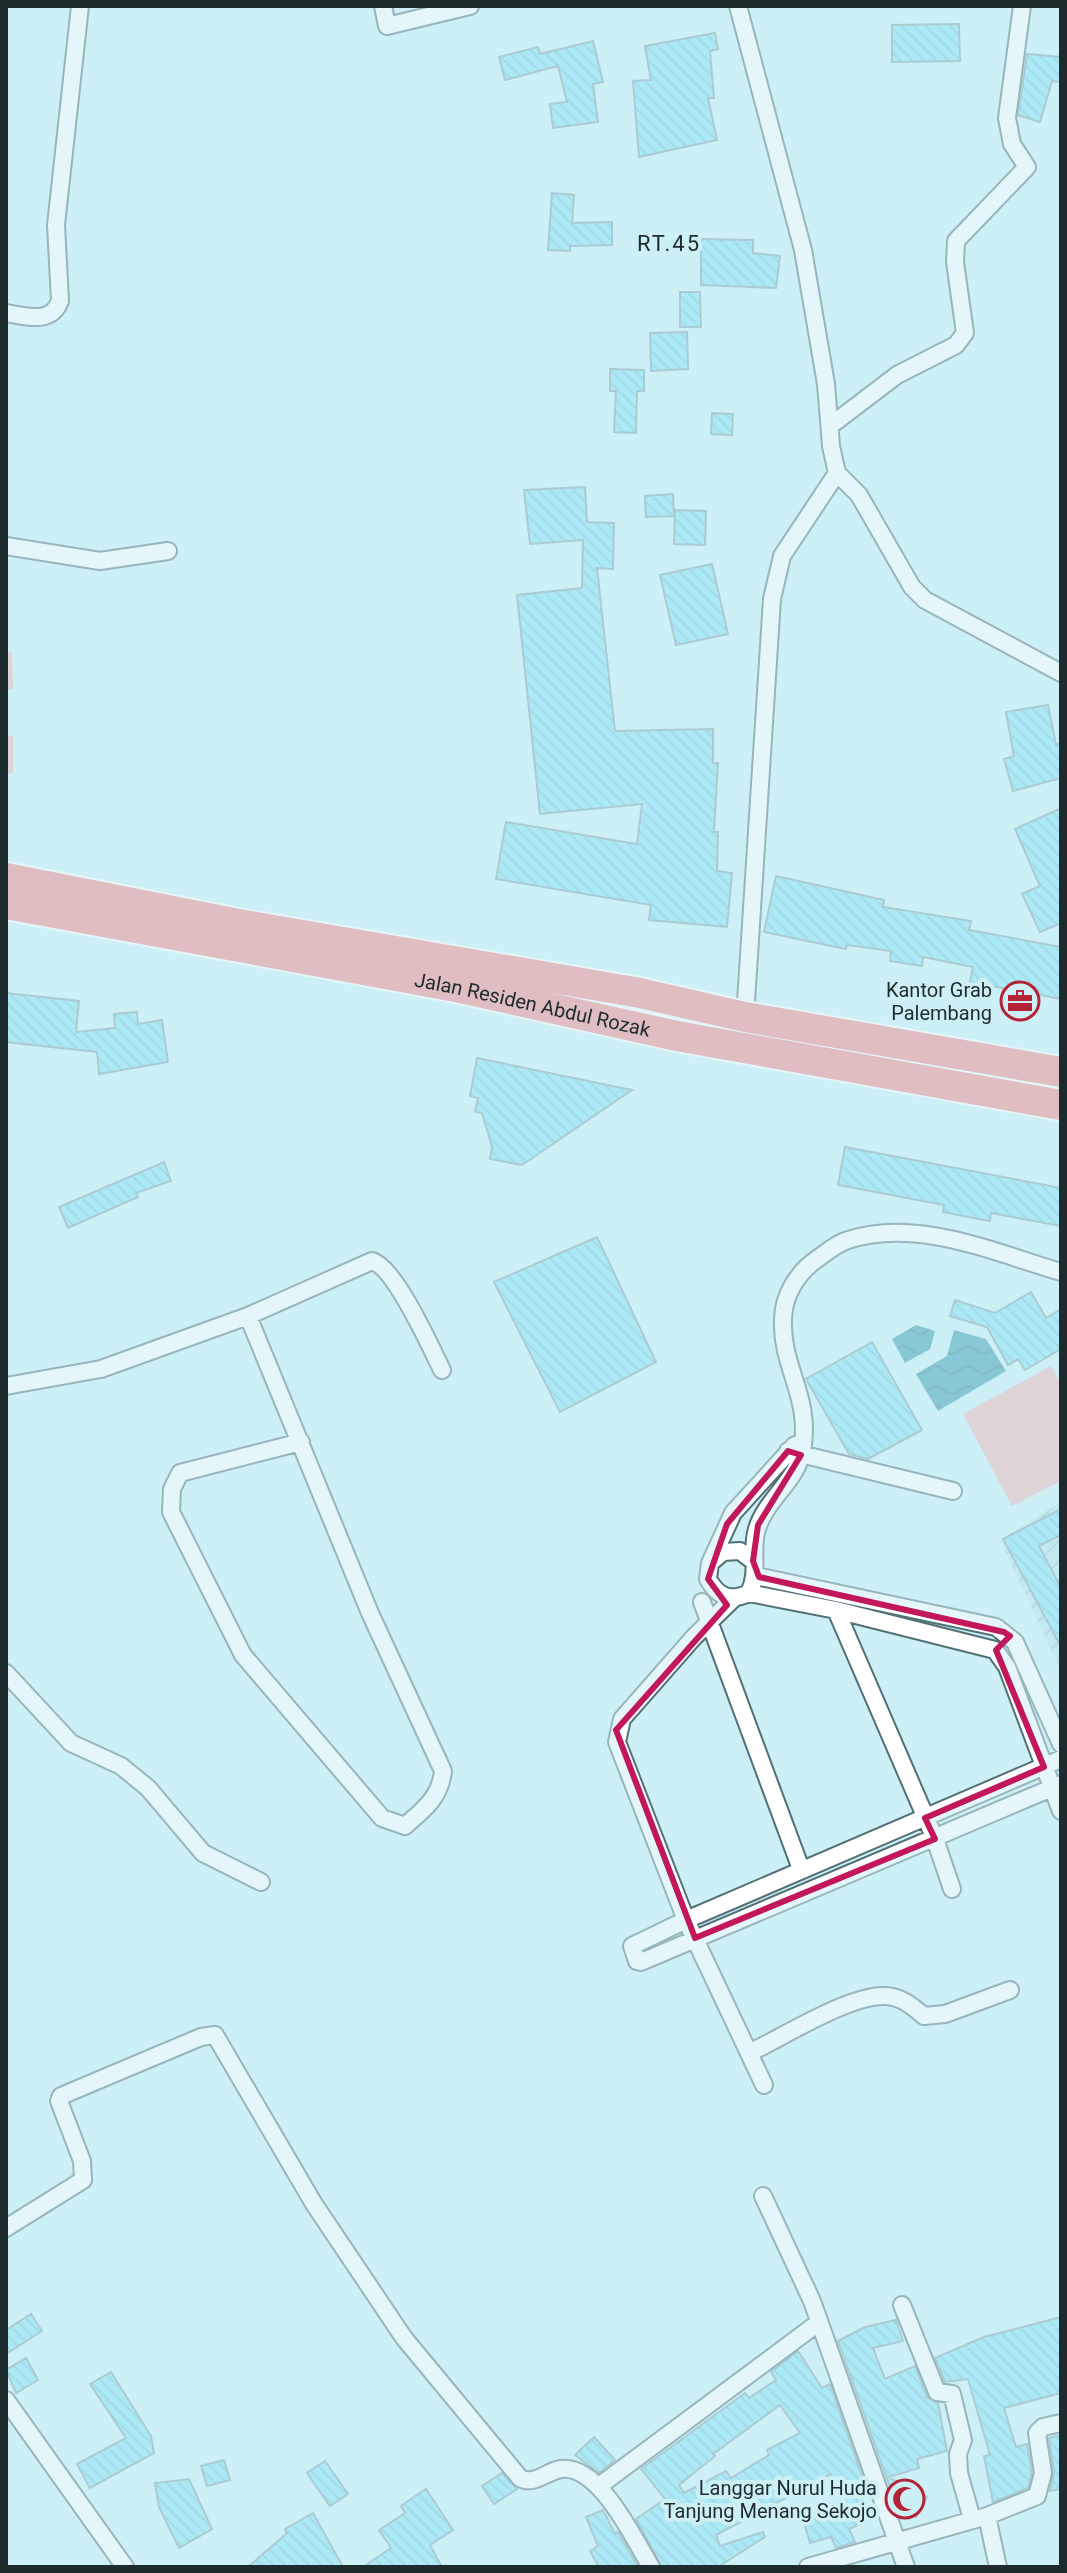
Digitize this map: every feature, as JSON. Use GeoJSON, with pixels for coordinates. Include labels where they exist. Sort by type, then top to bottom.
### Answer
{"type":"FeatureCollection","features":[{"type":"Feature","properties":{"kind":"highway","name":"Jalan Residen Abdul Rozak"},"geometry":{"type":"LineString","coordinates":[[6,878],[238,924],[640,993],[745,1017],[1061,1072]]}},
{"type":"Feature","properties":{"kind":"highway","name":"Jalan Residen Abdul Rozak"},"geometry":{"type":"LineString","coordinates":[[6,904],[456,987],[677,1036],[1061,1105]]}},
{"type":"Feature","properties":{"kind":"street"},"geometry":{"type":"LineString","coordinates":[[6,313],[44,317],[56,310],[60,301],[56,225],[80,6]]}},
{"type":"Feature","properties":{"kind":"street"},"geometry":{"type":"LineString","coordinates":[[383,6],[387,26],[470,6]]}},
{"type":"Feature","properties":{"kind":"street"},"geometry":{"type":"LineString","coordinates":[[738,6],[803,250],[826,384],[837,473],[859,495],[912,587],[925,600],[1061,673]]}},
{"type":"Feature","properties":{"kind":"street"},"geometry":{"type":"LineString","coordinates":[[830,426],[897,375],[956,345],[965,333],[955,262],[956,241],[1027,167],[1012,144],[1007,118],[1022,6]]}},
{"type":"Feature","properties":{"kind":"street"},"geometry":{"type":"LineString","coordinates":[[745,1017],[772,599],[782,556],[837,473]]}},
{"type":"Feature","properties":{"kind":"street"},"geometry":{"type":"LineString","coordinates":[[6,546],[100,561],[168,551]]}},
{"type":"Feature","properties":{"kind":"street"},"geometry":{"type":"LineString","coordinates":[[764,2085],[686,1920],[617,1742],[616,1730],[622,1719],[694,1637],[741,1596],[754,1568],[755,1535],[762,1516],[792,1475],[795,1453],[804,1435],[804,1403],[784,1340],[785,1301],[798,1277],[846,1240],[912,1232],[1061,1272]]}},
{"type":"Feature","properties":{"kind":"street"},"geometry":{"type":"LineString","coordinates":[[6,1386],[101,1369],[248,1316],[372,1261],[379,1263],[409,1306],[442,1370]]}},
{"type":"Feature","properties":{"kind":"street"},"geometry":{"type":"LineString","coordinates":[[248,1316],[301,1442],[370,1613],[443,1771],[441,1789],[429,1805],[405,1826],[382,1818],[243,1655],[171,1512],[172,1489],[180,1473],[301,1442]]}},
{"type":"Feature","properties":{"kind":"street"},"geometry":{"type":"LineString","coordinates":[[795,1453],[953,1491]]}},
{"type":"Feature","properties":{"kind":"street"},"geometry":{"type":"LineString","coordinates":[[694,1637],[709,1571],[733,1513],[795,1453]]}},
{"type":"Feature","properties":{"kind":"street"},"geometry":{"type":"LineString","coordinates":[[709,1571],[723,1552],[740,1551],[754,1568],[928,1613],[996,1627],[1010,1636],[1061,1744]]}},
{"type":"Feature","properties":{"kind":"street"},"geometry":{"type":"LineString","coordinates":[[709,1571],[717,1592],[836,1610],[995,1650],[1007,1667],[1044,1767],[1056,1786],[1061,1811]]}},
{"type":"Feature","properties":{"kind":"street"},"geometry":{"type":"LineString","coordinates":[[702,1602],[801,1869]]}},
{"type":"Feature","properties":{"kind":"street"},"geometry":{"type":"LineString","coordinates":[[836,1610],[935,1839],[952,1889]]}},
{"type":"Feature","properties":{"kind":"street"},"geometry":{"type":"LineString","coordinates":[[925,1633],[928,1613]]}},
{"type":"Feature","properties":{"kind":"street"},"geometry":{"type":"LineString","coordinates":[[995,1650],[1010,1636]]}},
{"type":"Feature","properties":{"kind":"street"},"geometry":{"type":"LineString","coordinates":[[6,1673],[71,1743],[121,1766],[148,1788],[203,1853],[261,1882]]}},
{"type":"Feature","properties":{"kind":"street"},"geometry":{"type":"LineString","coordinates":[[1056,1786],[637,1961],[632,1946],[686,1920],[1061,1759]]}},
{"type":"Feature","properties":{"kind":"street"},"geometry":{"type":"LineString","coordinates":[[749,2053],[853,2003],[884,1996],[903,2000],[924,2016],[945,2014],[1010,1990]]}},
{"type":"Feature","properties":{"kind":"street"},"geometry":{"type":"LineString","coordinates":[[6,2228],[83,2180],[82,2161],[59,2101],[61,2096],[201,2037],[215,2035],[314,2204],[404,2338],[520,2478],[531,2481],[551,2472],[575,2469],[599,2486],[651,2567]]}},
{"type":"Feature","properties":{"kind":"street"},"geometry":{"type":"LineString","coordinates":[[763,2196],[812,2301],[906,2567]]}},
{"type":"Feature","properties":{"kind":"street"},"geometry":{"type":"LineString","coordinates":[[902,2305],[937,2392],[952,2394],[963,2440],[958,2454],[959,2473],[998,2567]]}},
{"type":"Feature","properties":{"kind":"street"},"geometry":{"type":"LineString","coordinates":[[599,2486],[818,2323]]}},
{"type":"Feature","properties":{"kind":"street"},"geometry":{"type":"LineString","coordinates":[[6,2400],[125,2567]]}},
{"type":"Feature","properties":{"kind":"street"},"geometry":{"type":"LineString","coordinates":[[808,2567],[979,2518],[1037,2496],[1043,2473],[1037,2433],[1043,2427],[1061,2423]]}},
{"type":"Feature","properties":{"kind":"highlighted area"},"geometry":{"type":"Polygon","coordinates":[[[788,1451],[801,1455],[758,1525],[753,1561],[759,1577],[1004,1632],[1010,1636],[996,1650],[1044,1767],[925,1818],[935,1839],[695,1938],[616,1730],[727,1605],[708,1579],[727,1524],[788,1451]]]}},
{"type":"Feature","properties":{"kind":"shaded area"},"geometry":{"type":"Polygon","coordinates":[[[6,652],[12,652],[13,689],[6,689],[6,652]]]}},
{"type":"Feature","properties":{"kind":"shaded area"},"geometry":{"type":"Polygon","coordinates":[[[6,736],[13,736],[13,773],[6,773],[6,736]]]}},
{"type":"Feature","properties":{"kind":"shaded area"},"geometry":{"type":"Polygon","coordinates":[[[1051,1366],[1061,1384],[1061,1481],[1012,1506],[963,1414],[1051,1366]]]}},
{"type":"Feature","properties":{"kind":"shaded area"},"geometry":{"type":"Polygon","coordinates":[[[1061,1502],[1061,1671],[1000,1540],[1061,1502]]]}},
{"type":"Feature","properties":{"kind":"water"},"geometry":{"type":"Polygon","coordinates":[[[916,1325],[935,1331],[930,1349],[905,1363],[892,1339],[916,1325]]]}},
{"type":"Feature","properties":{"kind":"water"},"geometry":{"type":"Polygon","coordinates":[[[954,1330],[986,1339],[1006,1371],[938,1411],[916,1374],[947,1356],[954,1330]]]}},
{"type":"Feature","properties":{"kind":"building"},"geometry":{"type":"Polygon","coordinates":[[[959,24],[960,61],[892,62],[892,25],[959,24]]]}},
{"type":"Feature","properties":{"kind":"building"},"geometry":{"type":"Polygon","coordinates":[[[715,33],[718,49],[710,51],[714,98],[708,98],[717,140],[639,157],[633,81],[651,80],[645,46],[715,33]]]}},
{"type":"Feature","properties":{"kind":"building"},"geometry":{"type":"Polygon","coordinates":[[[593,41],[603,82],[593,84],[598,122],[553,128],[550,104],[567,102],[558,66],[505,80],[499,57],[538,47],[540,54],[593,41]]]}},
{"type":"Feature","properties":{"kind":"building"},"geometry":{"type":"Polygon","coordinates":[[[1027,54],[1061,57],[1061,82],[1052,81],[1040,122],[1018,115],[1027,54]]]}},
{"type":"Feature","properties":{"kind":"building"},"geometry":{"type":"Polygon","coordinates":[[[552,193],[574,195],[572,223],[612,222],[612,245],[570,246],[570,251],[548,250],[552,193]]]}},
{"type":"Feature","properties":{"kind":"building"},"geometry":{"type":"Polygon","coordinates":[[[701,239],[753,240],[753,253],[780,256],[776,288],[701,285],[701,239]]]}},
{"type":"Feature","properties":{"kind":"building"},"geometry":{"type":"Polygon","coordinates":[[[680,292],[700,292],[701,327],[680,327],[680,292]]]}},
{"type":"Feature","properties":{"kind":"building"},"geometry":{"type":"Polygon","coordinates":[[[687,332],[688,369],[651,371],[650,333],[687,332]]]}},
{"type":"Feature","properties":{"kind":"building"},"geometry":{"type":"Polygon","coordinates":[[[610,369],[644,370],[644,391],[637,391],[636,433],[614,432],[616,391],[610,391],[610,369]]]}},
{"type":"Feature","properties":{"kind":"building"},"geometry":{"type":"Polygon","coordinates":[[[712,413],[733,414],[732,435],[711,434],[712,413]]]}},
{"type":"Feature","properties":{"kind":"building"},"geometry":{"type":"Polygon","coordinates":[[[585,487],[587,522],[614,523],[613,569],[597,568],[615,731],[713,729],[713,763],[718,763],[714,832],[718,832],[717,871],[732,873],[727,927],[649,920],[651,905],[496,879],[506,822],[637,844],[642,804],[540,814],[517,595],[582,588],[583,540],[530,544],[524,490],[585,487]]]}},
{"type":"Feature","properties":{"kind":"building"},"geometry":{"type":"Polygon","coordinates":[[[673,494],[674,516],[646,517],[645,496],[673,494]]]}},
{"type":"Feature","properties":{"kind":"building"},"geometry":{"type":"Polygon","coordinates":[[[675,510],[706,511],[705,545],[674,544],[675,510]]]}},
{"type":"Feature","properties":{"kind":"building"},"geometry":{"type":"Polygon","coordinates":[[[712,564],[728,634],[676,645],[660,575],[712,564]]]}},
{"type":"Feature","properties":{"kind":"building"},"geometry":{"type":"Polygon","coordinates":[[[1048,705],[1056,745],[1061,743],[1061,778],[1013,791],[1004,759],[1014,756],[1006,712],[1048,705]]]}},
{"type":"Feature","properties":{"kind":"building"},"geometry":{"type":"Polygon","coordinates":[[[1061,808],[1061,923],[1040,932],[1022,894],[1040,886],[1015,829],[1061,808]]]}},
{"type":"Feature","properties":{"kind":"building"},"geometry":{"type":"Polygon","coordinates":[[[776,876],[884,900],[883,907],[971,921],[969,930],[1061,947],[1061,999],[970,982],[973,967],[923,957],[922,966],[890,961],[891,951],[847,945],[846,949],[764,932],[776,876]]]}},
{"type":"Feature","properties":{"kind":"building"},"geometry":{"type":"Polygon","coordinates":[[[6,993],[79,1001],[76,1032],[115,1028],[114,1014],[137,1012],[138,1024],[162,1020],[168,1062],[99,1074],[97,1052],[6,1042],[6,993]]]}},
{"type":"Feature","properties":{"kind":"building"},"geometry":{"type":"Polygon","coordinates":[[[477,1058],[632,1090],[522,1165],[490,1159],[492,1147],[482,1113],[475,1112],[478,1098],[470,1096],[477,1058]]]}},
{"type":"Feature","properties":{"kind":"building"},"geometry":{"type":"Polygon","coordinates":[[[845,1147],[1061,1188],[1061,1226],[991,1213],[990,1221],[979,1219],[943,1212],[944,1205],[838,1185],[845,1147]]]}},
{"type":"Feature","properties":{"kind":"building"},"geometry":{"type":"Polygon","coordinates":[[[164,1162],[171,1181],[136,1193],[138,1197],[68,1228],[59,1207],[164,1162]]]}},
{"type":"Feature","properties":{"kind":"building"},"geometry":{"type":"Polygon","coordinates":[[[597,1237],[656,1362],[560,1412],[494,1282],[597,1237]]]}},
{"type":"Feature","properties":{"kind":"building"},"geometry":{"type":"Polygon","coordinates":[[[1031,1292],[1046,1318],[1061,1309],[1061,1349],[1025,1370],[1018,1359],[1008,1365],[987,1327],[950,1316],[955,1300],[995,1313],[1031,1292]]]}},
{"type":"Feature","properties":{"kind":"building"},"geometry":{"type":"Polygon","coordinates":[[[872,1342],[922,1430],[868,1459],[849,1454],[806,1379],[872,1342]]]}},
{"type":"Feature","properties":{"kind":"building"},"geometry":{"type":"Polygon","coordinates":[[[1061,1509],[1061,1535],[1039,1546],[1061,1588],[1061,1647],[1003,1539],[1061,1509]]]}},
{"type":"Feature","properties":{"kind":"building"},"geometry":{"type":"Polygon","coordinates":[[[31,2314],[42,2331],[6,2354],[6,2330],[31,2314]]]}},
{"type":"Feature","properties":{"kind":"building"},"geometry":{"type":"Polygon","coordinates":[[[1061,2317],[1061,2393],[1004,2408],[1016,2447],[1027,2444],[1032,2472],[1028,2488],[993,2502],[984,2456],[990,2455],[968,2379],[945,2382],[935,2358],[984,2337],[1061,2317]]]}},
{"type":"Feature","properties":{"kind":"building"},"geometry":{"type":"Polygon","coordinates":[[[896,2320],[903,2341],[873,2348],[885,2379],[915,2366],[927,2397],[938,2403],[947,2451],[917,2459],[919,2468],[888,2477],[927,2497],[916,2517],[897,2507],[838,2341],[865,2327],[896,2320]]]}},
{"type":"Feature","properties":{"kind":"building"},"geometry":{"type":"Polygon","coordinates":[[[798,2351],[822,2388],[830,2384],[868,2493],[857,2488],[871,2519],[849,2529],[855,2542],[836,2548],[831,2537],[810,2543],[803,2519],[845,2506],[831,2474],[716,2535],[720,2546],[763,2532],[765,2537],[718,2567],[662,2567],[636,2519],[665,2499],[641,2469],[745,2393],[749,2398],[776,2380],[771,2372],[798,2351]],[[780,2405],[713,2454],[715,2456],[679,2485],[684,2493],[726,2471],[731,2478],[769,2455],[767,2450],[800,2433],[780,2405]]]}},
{"type":"Feature","properties":{"kind":"building"},"geometry":{"type":"Polygon","coordinates":[[[26,2358],[38,2380],[16,2393],[6,2370],[26,2358]]]}},
{"type":"Feature","properties":{"kind":"building"},"geometry":{"type":"Polygon","coordinates":[[[111,2372],[151,2436],[154,2453],[90,2488],[77,2464],[126,2438],[90,2384],[111,2372]]]}},
{"type":"Feature","properties":{"kind":"building"},"geometry":{"type":"Polygon","coordinates":[[[1061,2435],[1061,2489],[1050,2491],[1054,2472],[1049,2438],[1061,2435]]]}},
{"type":"Feature","properties":{"kind":"building"},"geometry":{"type":"Polygon","coordinates":[[[594,2437],[615,2460],[599,2473],[575,2455],[594,2437]]]}},
{"type":"Feature","properties":{"kind":"building"},"geometry":{"type":"Polygon","coordinates":[[[224,2460],[230,2480],[207,2486],[201,2466],[224,2460]]]}},
{"type":"Feature","properties":{"kind":"building"},"geometry":{"type":"Polygon","coordinates":[[[325,2461],[348,2494],[330,2506],[307,2473],[325,2461]]]}},
{"type":"Feature","properties":{"kind":"building"},"geometry":{"type":"Polygon","coordinates":[[[502,2473],[517,2489],[494,2504],[482,2486],[502,2473]]]}},
{"type":"Feature","properties":{"kind":"building"},"geometry":{"type":"Polygon","coordinates":[[[189,2479],[212,2529],[179,2548],[159,2507],[155,2483],[189,2479]]]}},
{"type":"Feature","properties":{"kind":"building"},"geometry":{"type":"Polygon","coordinates":[[[426,2489],[453,2530],[430,2545],[442,2567],[363,2567],[391,2548],[379,2530],[405,2513],[401,2506],[426,2489]]]}},
{"type":"Feature","properties":{"kind":"building"},"geometry":{"type":"Polygon","coordinates":[[[603,2510],[638,2567],[599,2567],[590,2551],[598,2546],[586,2517],[603,2510]]]}},
{"type":"Feature","properties":{"kind":"building"},"geometry":{"type":"Polygon","coordinates":[[[313,2513],[343,2567],[248,2567],[287,2533],[285,2529],[313,2513]]]}},
{"type":"Feature","properties":{"kind":"place","name":"Kantor Grab Palembang"},"geometry":{"type":"Point","coordinates":[1020,1001]}},
{"type":"Feature","properties":{"kind":"place","name":"Langgar Nurul Huda Tanjung Menang Sekojo"},"geometry":{"type":"Point","coordinates":[905,2499]}},
{"type":"Feature","properties":{"kind":"district","name":"RT.45"},"geometry":{"type":"Point","coordinates":[669,243]}}]}
